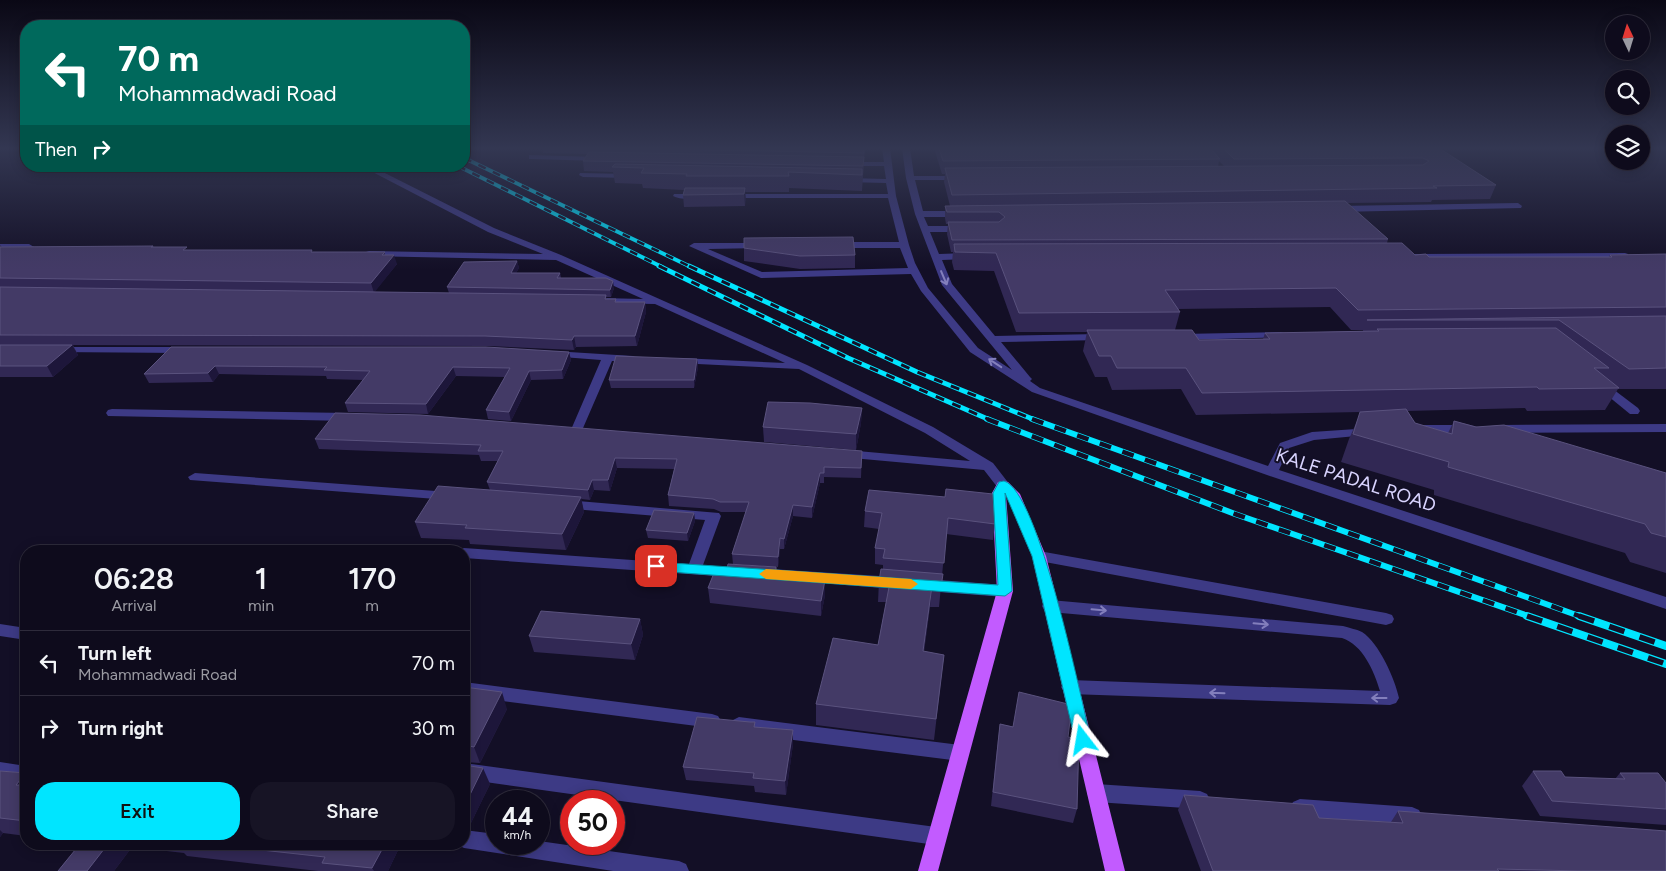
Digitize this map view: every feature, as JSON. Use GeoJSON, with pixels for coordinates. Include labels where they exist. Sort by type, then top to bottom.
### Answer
{"type":"FeatureCollection","features":[{"type":"Feature","properties":{"kind":"main road"},"geometry":{"type":"LineString","coordinates":[[928,871],[936,836],[1005,591],[999,493],[1004,485],[1013,494],[1039,556],[1115,871]]}},
{"type":"Feature","properties":{"kind":"street"},"geometry":{"type":"LineString","coordinates":[[410,189],[491,230],[558,257],[803,367],[929,430],[988,466],[1004,485]]}},
{"type":"Feature","properties":{"kind":"street","name":"KALE PADAL ROAD"},"geometry":{"type":"LineString","coordinates":[[891,189],[904,245],[914,271],[924,289],[974,350],[1036,390],[1272,472],[1666,603]]}},
{"type":"Feature","properties":{"kind":"street"},"geometry":{"type":"LineString","coordinates":[[913,189],[925,229],[947,286],[1036,390]]}},
{"type":"Feature","properties":{"kind":"street"},"geometry":{"type":"LineString","coordinates":[[677,196],[706,196]]}},
{"type":"Feature","properties":{"kind":"street"},"geometry":{"type":"LineString","coordinates":[[716,196],[892,196]]}},
{"type":"Feature","properties":{"kind":"street"},"geometry":{"type":"LineString","coordinates":[[1331,209],[1518,206]]}},
{"type":"Feature","properties":{"kind":"street"},"geometry":{"type":"LineString","coordinates":[[920,214],[975,214]]}},
{"type":"Feature","properties":{"kind":"street"},"geometry":{"type":"LineString","coordinates":[[925,229],[971,229]]}},
{"type":"Feature","properties":{"kind":"street"},"geometry":{"type":"LineString","coordinates":[[770,245],[694,246],[761,275],[914,271]]}},
{"type":"Feature","properties":{"kind":"street"},"geometry":{"type":"LineString","coordinates":[[828,245],[904,245]]}},
{"type":"Feature","properties":{"kind":"street"},"geometry":{"type":"LineString","coordinates":[[0,247],[40,248]]}},
{"type":"Feature","properties":{"kind":"street"},"geometry":{"type":"LineString","coordinates":[[359,254],[558,257]]}},
{"type":"Feature","properties":{"kind":"street"},"geometry":{"type":"LineString","coordinates":[[935,256],[982,256]]}},
{"type":"Feature","properties":{"kind":"street"},"geometry":{"type":"LineString","coordinates":[[1407,257],[1638,256]]}},
{"type":"Feature","properties":{"kind":"street"},"geometry":{"type":"LineString","coordinates":[[586,301],[656,302]]}},
{"type":"Feature","properties":{"kind":"street"},"geometry":{"type":"LineString","coordinates":[[1282,346],[1172,342],[1289,335]]}},
{"type":"Feature","properties":{"kind":"street"},"geometry":{"type":"LineString","coordinates":[[994,342],[1108,342]]}},
{"type":"Feature","properties":{"kind":"street"},"geometry":{"type":"LineString","coordinates":[[50,350],[199,350]]}},
{"type":"Feature","properties":{"kind":"street"},"geometry":{"type":"LineString","coordinates":[[544,354],[647,359]]}},
{"type":"Feature","properties":{"kind":"street"},"geometry":{"type":"LineString","coordinates":[[576,432],[608,357]]}},
{"type":"Feature","properties":{"kind":"street"},"geometry":{"type":"LineString","coordinates":[[667,360],[803,367]]}},
{"type":"Feature","properties":{"kind":"street"},"geometry":{"type":"LineString","coordinates":[[1595,381],[1634,411]]}},
{"type":"Feature","properties":{"kind":"street"},"geometry":{"type":"LineString","coordinates":[[112,413],[363,417]]}},
{"type":"Feature","properties":{"kind":"street"},"geometry":{"type":"LineString","coordinates":[[1408,429],[1666,428]]}},
{"type":"Feature","properties":{"kind":"street"},"geometry":{"type":"LineString","coordinates":[[1272,472],[1284,446],[1312,436],[1379,430]]}},
{"type":"Feature","properties":{"kind":"street"},"geometry":{"type":"LineString","coordinates":[[831,453],[988,466]]}},
{"type":"Feature","properties":{"kind":"street"},"geometry":{"type":"LineString","coordinates":[[195,477],[459,497]]}},
{"type":"Feature","properties":{"kind":"street"},"geometry":{"type":"LineString","coordinates":[[548,503],[714,516],[694,569]]}},
{"type":"Feature","properties":{"kind":"street"},"geometry":{"type":"LineString","coordinates":[[470,553],[1005,591]]}},
{"type":"Feature","properties":{"kind":"street"},"geometry":{"type":"LineString","coordinates":[[1039,556],[1386,619]]}},
{"type":"Feature","properties":{"kind":"street"},"geometry":{"type":"LineString","coordinates":[[1050,606],[1343,632],[1357,636],[1369,649],[1390,690],[1390,698],[1070,687]]}},
{"type":"Feature","properties":{"kind":"street"},"geometry":{"type":"LineString","coordinates":[[0,630],[20,633]]}},
{"type":"Feature","properties":{"kind":"street"},"geometry":{"type":"LineString","coordinates":[[470,690],[960,753]]}},
{"type":"Feature","properties":{"kind":"street"},"geometry":{"type":"LineString","coordinates":[[0,770],[20,773]]}},
{"type":"Feature","properties":{"kind":"street"},"geometry":{"type":"LineString","coordinates":[[470,772],[936,836]]}},
{"type":"Feature","properties":{"kind":"street"},"geometry":{"type":"LineString","coordinates":[[1096,793],[1214,802]]}},
{"type":"Feature","properties":{"kind":"street"},"geometry":{"type":"LineString","coordinates":[[1283,807],[1430,818]]}},
{"type":"Feature","properties":{"kind":"street"},"geometry":{"type":"LineString","coordinates":[[470,840],[678,871]]}},
{"type":"Feature","properties":{"kind":"building"},"geometry":{"type":"Polygon","coordinates":[[[685,189],[745,189],[744,194],[683,195],[685,189]]]}},
{"type":"Feature","properties":{"kind":"building"},"geometry":{"type":"Polygon","coordinates":[[[950,189],[1392,189],[952,195],[950,189]]]}},
{"type":"Feature","properties":{"kind":"building"},"geometry":{"type":"Polygon","coordinates":[[[1345,201],[1388,239],[952,240],[948,222],[999,222],[1005,217],[999,212],[947,212],[945,206],[1345,201]]]}},
{"type":"Feature","properties":{"kind":"building"},"geometry":{"type":"Polygon","coordinates":[[[853,237],[855,255],[800,256],[744,248],[744,238],[853,237]]]}},
{"type":"Feature","properties":{"kind":"building"},"geometry":{"type":"Polygon","coordinates":[[[1402,243],[1415,255],[1426,254],[1429,257],[1612,257],[1610,255],[1666,254],[1666,307],[1358,310],[1336,288],[1165,290],[1180,312],[1019,313],[996,253],[955,252],[954,244],[1402,243]]]}},
{"type":"Feature","properties":{"kind":"building"},"geometry":{"type":"Polygon","coordinates":[[[153,246],[151,247],[187,247],[183,250],[312,250],[311,252],[385,252],[382,255],[394,255],[371,283],[0,278],[0,247],[153,246]]]}},
{"type":"Feature","properties":{"kind":"building"},"geometry":{"type":"Polygon","coordinates":[[[517,261],[511,273],[560,273],[557,278],[606,278],[613,281],[610,290],[447,287],[464,262],[517,261]]]}},
{"type":"Feature","properties":{"kind":"building"},"geometry":{"type":"Polygon","coordinates":[[[0,287],[606,295],[605,299],[616,299],[615,302],[645,302],[635,336],[574,336],[572,340],[485,336],[0,335],[0,287]]]}},
{"type":"Feature","properties":{"kind":"building"},"geometry":{"type":"Polygon","coordinates":[[[1666,316],[1666,368],[1629,369],[1559,320],[1367,320],[1666,316]]]}},
{"type":"Feature","properties":{"kind":"building"},"geometry":{"type":"Polygon","coordinates":[[[1556,328],[1609,368],[1594,368],[1619,388],[1539,389],[1537,387],[1202,393],[1186,368],[1117,368],[1111,356],[1099,356],[1087,330],[1192,330],[1199,340],[1270,339],[1265,333],[1379,331],[1377,329],[1556,328]]]}},
{"type":"Feature","properties":{"kind":"building"},"geometry":{"type":"Polygon","coordinates":[[[0,345],[72,345],[47,366],[0,366],[0,345]]]}},
{"type":"Feature","properties":{"kind":"building"},"geometry":{"type":"Polygon","coordinates":[[[171,347],[486,347],[569,352],[562,370],[529,371],[509,412],[486,410],[510,368],[453,367],[426,404],[345,403],[370,371],[324,370],[327,367],[215,366],[208,373],[144,374],[171,347]]]}},
{"type":"Feature","properties":{"kind":"building"},"geometry":{"type":"Polygon","coordinates":[[[616,356],[697,359],[694,380],[609,380],[616,356]]]}},
{"type":"Feature","properties":{"kind":"building"},"geometry":{"type":"Polygon","coordinates":[[[768,402],[810,403],[862,408],[856,434],[763,427],[768,402]]]}},
{"type":"Feature","properties":{"kind":"building"},"geometry":{"type":"Polygon","coordinates":[[[1406,409],[1415,423],[1452,434],[1454,421],[1476,427],[1504,425],[1666,473],[1666,537],[1651,533],[1645,524],[1448,467],[1449,462],[1353,434],[1360,412],[1406,409]]]}},
{"type":"Feature","properties":{"kind":"building"},"geometry":{"type":"Polygon","coordinates":[[[335,413],[420,415],[862,451],[861,468],[824,467],[824,473],[820,473],[812,507],[793,505],[784,539],[780,538],[778,557],[732,554],[749,502],[720,502],[713,499],[668,495],[677,459],[615,458],[608,480],[592,480],[588,490],[487,482],[503,451],[478,451],[481,445],[315,439],[335,413]]]}},
{"type":"Feature","properties":{"kind":"building"},"geometry":{"type":"Polygon","coordinates":[[[438,486],[581,497],[562,534],[465,528],[467,525],[415,522],[438,486]]]}},
{"type":"Feature","properties":{"kind":"building"},"geometry":{"type":"Polygon","coordinates":[[[946,489],[993,494],[995,524],[948,518],[944,563],[883,558],[885,549],[875,548],[882,513],[865,511],[869,490],[945,497],[946,489]]]}},
{"type":"Feature","properties":{"kind":"building"},"geometry":{"type":"Polygon","coordinates":[[[654,510],[694,513],[687,533],[646,530],[654,510]]]}},
{"type":"Feature","properties":{"kind":"building"},"geometry":{"type":"Polygon","coordinates":[[[728,564],[776,567],[776,574],[825,580],[821,601],[708,588],[716,568],[727,569],[728,564]]]}},
{"type":"Feature","properties":{"kind":"building"},"geometry":{"type":"Polygon","coordinates":[[[881,569],[943,574],[941,587],[932,586],[923,651],[944,655],[936,719],[816,704],[833,638],[878,645],[890,582],[879,581],[881,569]]]}},
{"type":"Feature","properties":{"kind":"building"},"geometry":{"type":"Polygon","coordinates":[[[541,611],[640,619],[631,644],[529,636],[541,611]]]}},
{"type":"Feature","properties":{"kind":"building"},"geometry":{"type":"Polygon","coordinates":[[[470,688],[502,692],[474,747],[470,746],[470,688]]]}},
{"type":"Feature","properties":{"kind":"building"},"geometry":{"type":"Polygon","coordinates":[[[1019,692],[1072,705],[1068,737],[1079,739],[1077,809],[993,792],[1000,724],[1013,727],[1019,692]]]}},
{"type":"Feature","properties":{"kind":"building"},"geometry":{"type":"Polygon","coordinates":[[[697,717],[755,722],[754,727],[793,730],[785,781],[753,778],[754,773],[683,767],[697,717]]]}},
{"type":"Feature","properties":{"kind":"building"},"geometry":{"type":"Polygon","coordinates":[[[470,766],[483,768],[470,795],[470,766]]]}},
{"type":"Feature","properties":{"kind":"building"},"geometry":{"type":"Polygon","coordinates":[[[0,771],[20,773],[20,780],[16,785],[20,785],[20,820],[0,818],[0,771]]]}},
{"type":"Feature","properties":{"kind":"building"},"geometry":{"type":"Polygon","coordinates":[[[1533,771],[1561,771],[1565,777],[1625,779],[1620,773],[1658,773],[1666,783],[1666,809],[1552,801],[1533,771]]]}},
{"type":"Feature","properties":{"kind":"building"},"geometry":{"type":"Polygon","coordinates":[[[1184,795],[1313,805],[1319,818],[1403,823],[1398,811],[1666,831],[1666,871],[1497,869],[1499,871],[1213,871],[1184,795]]]}},
{"type":"Feature","properties":{"kind":"building"},"geometry":{"type":"Polygon","coordinates":[[[75,850],[103,850],[87,871],[58,871],[75,850]]]}},
{"type":"Feature","properties":{"kind":"building"},"geometry":{"type":"Polygon","coordinates":[[[261,850],[382,850],[372,868],[322,863],[325,857],[261,850]]]}},
{"type":"Feature","properties":{"kind":"railway"},"geometry":{"type":"LineString","coordinates":[[504,189],[662,267]]}},
{"type":"Feature","properties":{"kind":"railway"},"geometry":{"type":"LineString","coordinates":[[528,189],[691,267]]}},
{"type":"Feature","properties":{"kind":"railway"},"geometry":{"type":"LineString","coordinates":[[659,266],[848,358],[990,420]]}},
{"type":"Feature","properties":{"kind":"railway"},"geometry":{"type":"LineString","coordinates":[[689,266],[917,372],[1035,420]]}},
{"type":"Feature","properties":{"kind":"railway"},"geometry":{"type":"LineString","coordinates":[[987,419],[1235,514],[1531,617]]}},
{"type":"Feature","properties":{"kind":"railway"},"geometry":{"type":"LineString","coordinates":[[1032,419],[1582,617]]}},
{"type":"Feature","properties":{"kind":"railway"},"geometry":{"type":"LineString","coordinates":[[1527,616],[1666,664]]}},
{"type":"Feature","properties":{"kind":"railway"},"geometry":{"type":"LineString","coordinates":[[1579,616],[1666,646]]}},
{"type":"Feature","properties":{"kind":"slow traffic"},"geometry":{"type":"LineString","coordinates":[[766,574],[911,584]]}},
{"type":"Feature","properties":{"kind":"route"},"geometry":{"type":"LineString","coordinates":[[656,566],[1005,591],[999,493],[1004,485],[1013,494],[1039,556],[1083,740]]}}]}
